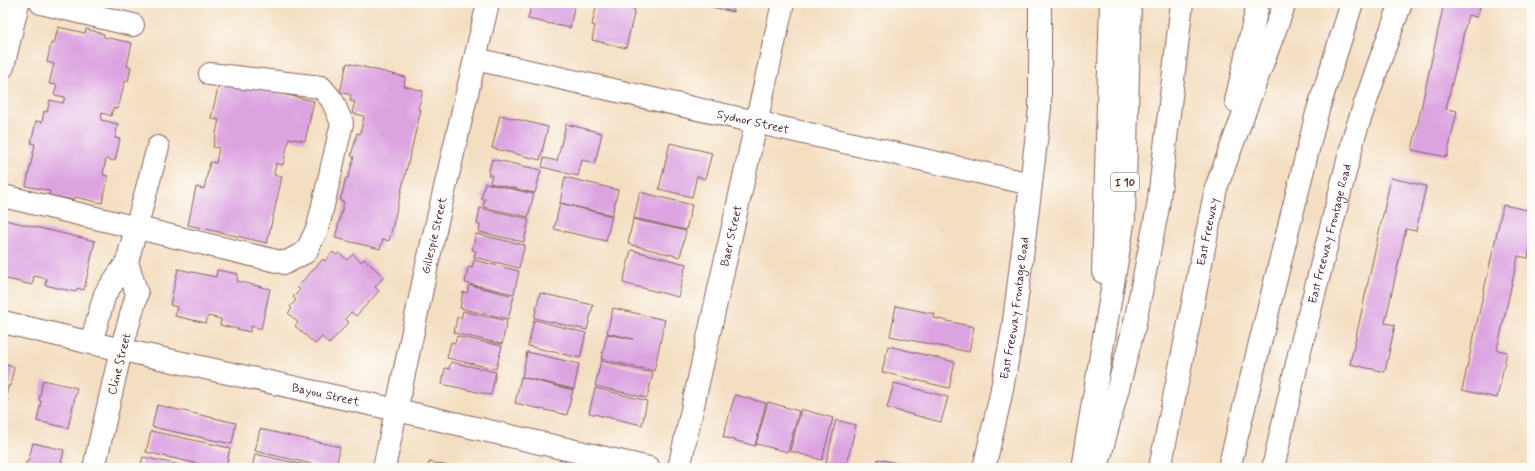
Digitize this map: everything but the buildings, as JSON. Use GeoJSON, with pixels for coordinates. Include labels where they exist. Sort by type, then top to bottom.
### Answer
{"type":"FeatureCollection","features":[{"type":"Feature","properties":{"kind":"main road"},"geometry":{"type":"LineString","coordinates":[[3,67],[18,3]]}},
{"type":"Feature","properties":{"kind":"main road"},"geometry":{"type":"LineString","coordinates":[[41,3],[133,25]]}},
{"type":"Feature","properties":{"kind":"main road","name":"Gillespie Street"},"geometry":{"type":"LineString","coordinates":[[384,468],[427,265],[488,3]]}},
{"type":"Feature","properties":{"kind":"main road","name":"Baer Street"},"geometry":{"type":"LineString","coordinates":[[679,468],[783,3]]}},
{"type":"Feature","properties":{"kind":"main road","name":"East Freeway Frontage Road"},"geometry":{"type":"LineString","coordinates":[[984,468],[1000,400],[1013,329],[1031,184],[1040,108],[1040,3]]}},
{"type":"Feature","properties":{"kind":"main road"},"geometry":{"type":"LineString","coordinates":[[1100,359],[1111,3]]}},
{"type":"Feature","properties":{"kind":"main road","name":"I 10"},"geometry":{"type":"LineString","coordinates":[[1082,468],[1124,218],[1130,3]]}},
{"type":"Feature","properties":{"kind":"main road"},"geometry":{"type":"LineString","coordinates":[[1097,468],[1134,327],[1158,207],[1182,3]]}},
{"type":"Feature","properties":{"kind":"main road"},"geometry":{"type":"LineString","coordinates":[[1216,188],[1258,3]]}},
{"type":"Feature","properties":{"kind":"main road","name":"East Freeway"},"geometry":{"type":"LineString","coordinates":[[1160,468],[1216,188],[1285,3]]}},
{"type":"Feature","properties":{"kind":"main road"},"geometry":{"type":"LineString","coordinates":[[1229,468],[1317,113],[1352,3]]}},
{"type":"Feature","properties":{"kind":"main road","name":"East Freeway Frontage Road"},"geometry":{"type":"LineString","coordinates":[[1273,468],[1300,350],[1355,133],[1401,3]]}},
{"type":"Feature","properties":{"kind":"main road","name":"Sydnor Street"},"geometry":{"type":"LineString","coordinates":[[475,59],[1031,184]]}},
{"type":"Feature","properties":{"kind":"main road"},"geometry":{"type":"LineString","coordinates":[[3,196],[285,263],[306,252],[318,227],[342,123],[332,100],[321,87],[210,74]]}},
{"type":"Feature","properties":{"kind":"main road"},"geometry":{"type":"LineString","coordinates":[[91,344],[105,294],[127,262],[158,147]]}},
{"type":"Feature","properties":{"kind":"main road","name":"Cline Street"},"geometry":{"type":"LineString","coordinates":[[94,468],[121,350],[137,294],[127,262]]}},
{"type":"Feature","properties":{"kind":"main road","name":"Bayou Street"},"geometry":{"type":"LineString","coordinates":[[3,322],[91,344],[397,410],[649,468]]}}]}
